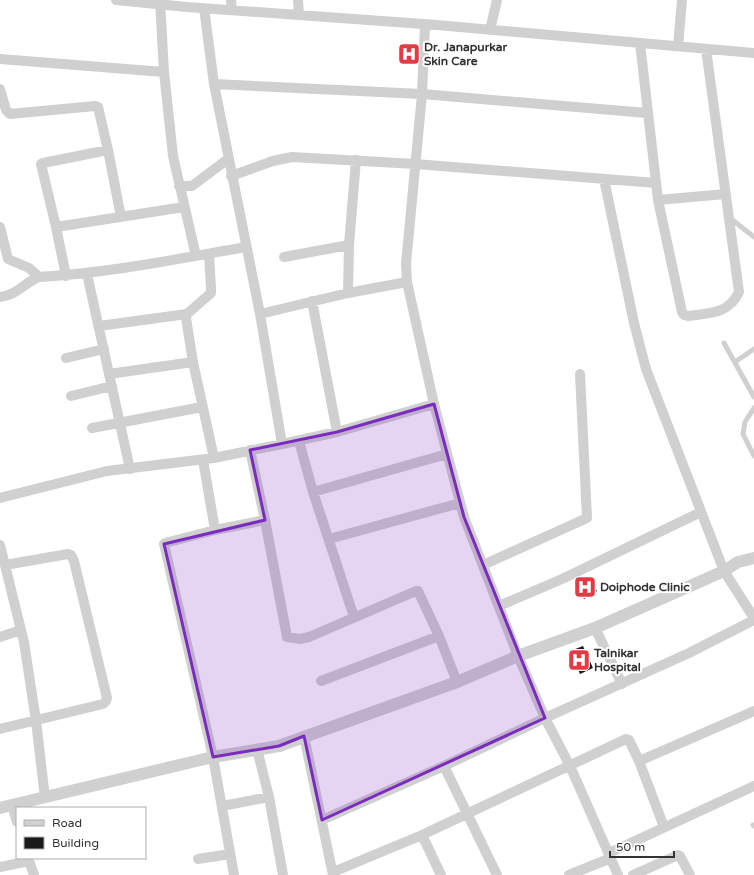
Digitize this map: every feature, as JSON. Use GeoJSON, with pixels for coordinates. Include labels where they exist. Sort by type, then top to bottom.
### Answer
{"type":"FeatureCollection","features":[{"type":"Feature","properties":{"kind":"street"},"geometry":{"type":"LineString","coordinates":[[116,0],[160,2],[204,8],[232,5],[298,15],[754,53]]}},
{"type":"Feature","properties":{"kind":"street"},"geometry":{"type":"LineString","coordinates":[[298,0],[298,15]]}},
{"type":"Feature","properties":{"kind":"street"},"geometry":{"type":"LineString","coordinates":[[490,30],[497,0]]}},
{"type":"Feature","properties":{"kind":"street"},"geometry":{"type":"LineString","coordinates":[[678,46],[682,0]]}},
{"type":"Feature","properties":{"kind":"street"},"geometry":{"type":"LineString","coordinates":[[160,2],[164,72],[173,156],[196,256]]}},
{"type":"Feature","properties":{"kind":"street"},"geometry":{"type":"LineString","coordinates":[[204,8],[214,84],[231,176],[260,314],[282,444]]}},
{"type":"Feature","properties":{"kind":"street"},"geometry":{"type":"LineString","coordinates":[[426,25],[422,94],[406,264],[407,282],[434,404],[464,517],[518,656],[545,718],[570,766],[618,875]]}},
{"type":"Feature","properties":{"kind":"street"},"geometry":{"type":"LineString","coordinates":[[640,43],[658,200],[682,312],[686,316],[724,309],[731,304],[738,295],[739,289],[706,49]]}},
{"type":"Feature","properties":{"kind":"street"},"geometry":{"type":"LineString","coordinates":[[0,59],[164,72]]}},
{"type":"Feature","properties":{"kind":"street"},"geometry":{"type":"LineString","coordinates":[[214,84],[422,94],[647,113]]}},
{"type":"Feature","properties":{"kind":"street"},"geometry":{"type":"LineString","coordinates":[[0,89],[6,110],[10,114],[97,106],[108,150],[121,217]]}},
{"type":"Feature","properties":{"kind":"street"},"geometry":{"type":"LineString","coordinates":[[66,276],[41,163],[108,150]]}},
{"type":"Feature","properties":{"kind":"street"},"geometry":{"type":"LineString","coordinates":[[231,176],[287,157],[415,164],[656,183]]}},
{"type":"Feature","properties":{"kind":"street"},"geometry":{"type":"LineString","coordinates":[[179,186],[192,186],[228,159]]}},
{"type":"Feature","properties":{"kind":"street"},"geometry":{"type":"LineString","coordinates":[[348,293],[349,245],[356,160]]}},
{"type":"Feature","properties":{"kind":"street"},"geometry":{"type":"LineString","coordinates":[[322,820],[444,766],[545,718],[689,653],[754,619],[724,571],[646,368],[640,348],[604,179]]}},
{"type":"Feature","properties":{"kind":"street"},"geometry":{"type":"LineString","coordinates":[[658,200],[726,194]]}},
{"type":"Feature","properties":{"kind":"street"},"geometry":{"type":"LineString","coordinates":[[56,227],[184,207]]}},
{"type":"Feature","properties":{"kind":"street"},"geometry":{"type":"LineString","coordinates":[[0,231],[8,259],[29,268],[39,277]]}},
{"type":"Feature","properties":{"kind":"street"},"geometry":{"type":"LineString","coordinates":[[284,257],[349,245]]}},
{"type":"Feature","properties":{"kind":"street"},"geometry":{"type":"LineString","coordinates":[[0,297],[16,293],[39,277],[87,274],[162,263],[246,247]]}},
{"type":"Feature","properties":{"kind":"street"},"geometry":{"type":"LineString","coordinates":[[99,326],[187,314],[210,293],[209,254]]}},
{"type":"Feature","properties":{"kind":"street"},"geometry":{"type":"LineString","coordinates":[[87,274],[130,468]]}},
{"type":"Feature","properties":{"kind":"street"},"geometry":{"type":"LineString","coordinates":[[260,314],[348,293],[407,282]]}},
{"type":"Feature","properties":{"kind":"street"},"geometry":{"type":"LineString","coordinates":[[312,301],[337,432]]}},
{"type":"Feature","properties":{"kind":"street"},"geometry":{"type":"LineString","coordinates":[[187,314],[186,319],[193,362],[214,458]]}},
{"type":"Feature","properties":{"kind":"street"},"geometry":{"type":"LineString","coordinates":[[66,358],[104,349]]}},
{"type":"Feature","properties":{"kind":"street"},"geometry":{"type":"LineString","coordinates":[[109,374],[193,362]]}},
{"type":"Feature","properties":{"kind":"street"},"geometry":{"type":"LineString","coordinates":[[483,565],[587,518],[580,374]]}},
{"type":"Feature","properties":{"kind":"street"},"geometry":{"type":"LineString","coordinates":[[71,396],[112,386]]}},
{"type":"Feature","properties":{"kind":"street"},"geometry":{"type":"LineString","coordinates":[[0,498],[107,471],[203,460],[299,441],[337,432],[434,404]]}},
{"type":"Feature","properties":{"kind":"street"},"geometry":{"type":"LineString","coordinates":[[92,428],[202,407]]}},
{"type":"Feature","properties":{"kind":"street"},"geometry":{"type":"LineString","coordinates":[[299,441],[313,492],[354,617]]}},
{"type":"Feature","properties":{"kind":"street"},"geometry":{"type":"LineString","coordinates":[[250,450],[265,520],[287,638],[300,639],[309,637],[418,591],[440,636],[457,682]]}},
{"type":"Feature","properties":{"kind":"street"},"geometry":{"type":"LineString","coordinates":[[313,492],[447,454]]}},
{"type":"Feature","properties":{"kind":"street"},"geometry":{"type":"LineString","coordinates":[[203,460],[215,530]]}},
{"type":"Feature","properties":{"kind":"street"},"geometry":{"type":"LineString","coordinates":[[329,539],[460,503]]}},
{"type":"Feature","properties":{"kind":"street"},"geometry":{"type":"LineString","coordinates":[[499,606],[562,579],[701,512]]}},
{"type":"Feature","properties":{"kind":"street"},"geometry":{"type":"LineString","coordinates":[[234,875],[213,757],[164,544],[215,530],[265,520]]}},
{"type":"Feature","properties":{"kind":"street"},"geometry":{"type":"LineString","coordinates":[[0,545],[5,565],[4,580],[21,630],[36,721],[45,798]]}},
{"type":"Feature","properties":{"kind":"street"},"geometry":{"type":"LineString","coordinates":[[0,729],[103,704],[107,698],[72,556],[68,554],[5,565]]}},
{"type":"Feature","properties":{"kind":"street"},"geometry":{"type":"LineString","coordinates":[[16,821],[6,806],[213,757],[279,746],[457,682],[518,656],[595,628],[724,571],[738,562],[754,558]]}},
{"type":"Feature","properties":{"kind":"street"},"geometry":{"type":"LineString","coordinates":[[595,628],[622,684]]}},
{"type":"Feature","properties":{"kind":"street"},"geometry":{"type":"LineString","coordinates":[[0,637],[21,630]]}},
{"type":"Feature","properties":{"kind":"street"},"geometry":{"type":"LineString","coordinates":[[321,681],[440,636]]}},
{"type":"Feature","properties":{"kind":"street"},"geometry":{"type":"LineString","coordinates":[[639,761],[754,711]]}},
{"type":"Feature","properties":{"kind":"street"},"geometry":{"type":"LineString","coordinates":[[304,736],[333,874],[422,835],[626,739],[629,740],[639,761],[664,827]]}},
{"type":"Feature","properties":{"kind":"street"},"geometry":{"type":"LineString","coordinates":[[257,749],[269,797],[283,875]]}},
{"type":"Feature","properties":{"kind":"street"},"geometry":{"type":"LineString","coordinates":[[444,766],[466,814],[497,875]]}},
{"type":"Feature","properties":{"kind":"street"},"geometry":{"type":"LineString","coordinates":[[569,875],[664,827],[754,786]]}},
{"type":"Feature","properties":{"kind":"street"},"geometry":{"type":"LineString","coordinates":[[222,806],[269,797]]}},
{"type":"Feature","properties":{"kind":"street"},"geometry":{"type":"LineString","coordinates":[[422,835],[441,875]]}},
{"type":"Feature","properties":{"kind":"street"},"geometry":{"type":"LineString","coordinates":[[198,859],[230,854]]}},
{"type":"Feature","properties":{"kind":"street"},"geometry":{"type":"LineString","coordinates":[[633,875],[678,855],[680,856],[690,875]]}},
{"type":"Feature","properties":{"kind":"street"},"geometry":{"type":"LineString","coordinates":[[0,867],[29,859],[34,875]]}},
{"type":"Feature","properties":{"kind":"lane"},"geometry":{"type":"LineString","coordinates":[[729,218],[754,237]]}},
{"type":"Feature","properties":{"kind":"lane"},"geometry":{"type":"LineString","coordinates":[[724,342],[754,397]]}},
{"type":"Feature","properties":{"kind":"lane"},"geometry":{"type":"LineString","coordinates":[[735,362],[754,350]]}},
{"type":"Feature","properties":{"kind":"lane"},"geometry":{"type":"LineString","coordinates":[[754,408],[745,422],[743,434],[754,456]]}},
{"type":"Feature","properties":{"kind":"highlighted area"},"geometry":{"type":"Polygon","coordinates":[[[434,404],[464,517],[545,718],[322,820],[304,736],[279,746],[213,757],[164,544],[265,520],[250,450],[337,432],[434,404]]]}},
{"type":"Feature","properties":{"kind":"building"},"geometry":{"type":"Polygon","coordinates":[[[402,47],[418,48],[417,62],[401,61],[402,47]]]}},
{"type":"Feature","properties":{"kind":"building"},"geometry":{"type":"Polygon","coordinates":[[[588,576],[597,591],[584,599],[576,585],[585,580],[583,578],[588,576]]]}},
{"type":"Feature","properties":{"kind":"building"},"geometry":{"type":"Polygon","coordinates":[[[583,646],[593,668],[580,674],[570,651],[583,646]]]}},
{"type":"Feature","properties":{"kind":"place","name":"Dr. Janapurkar Skin Care"},"geometry":{"type":"Point","coordinates":[409,54]}},
{"type":"Feature","properties":{"kind":"place","name":"Doiphode Clinic"},"geometry":{"type":"Point","coordinates":[585,587]}},
{"type":"Feature","properties":{"kind":"place","name":"Talnikar Hospital"},"geometry":{"type":"Point","coordinates":[579,660]}}]}
